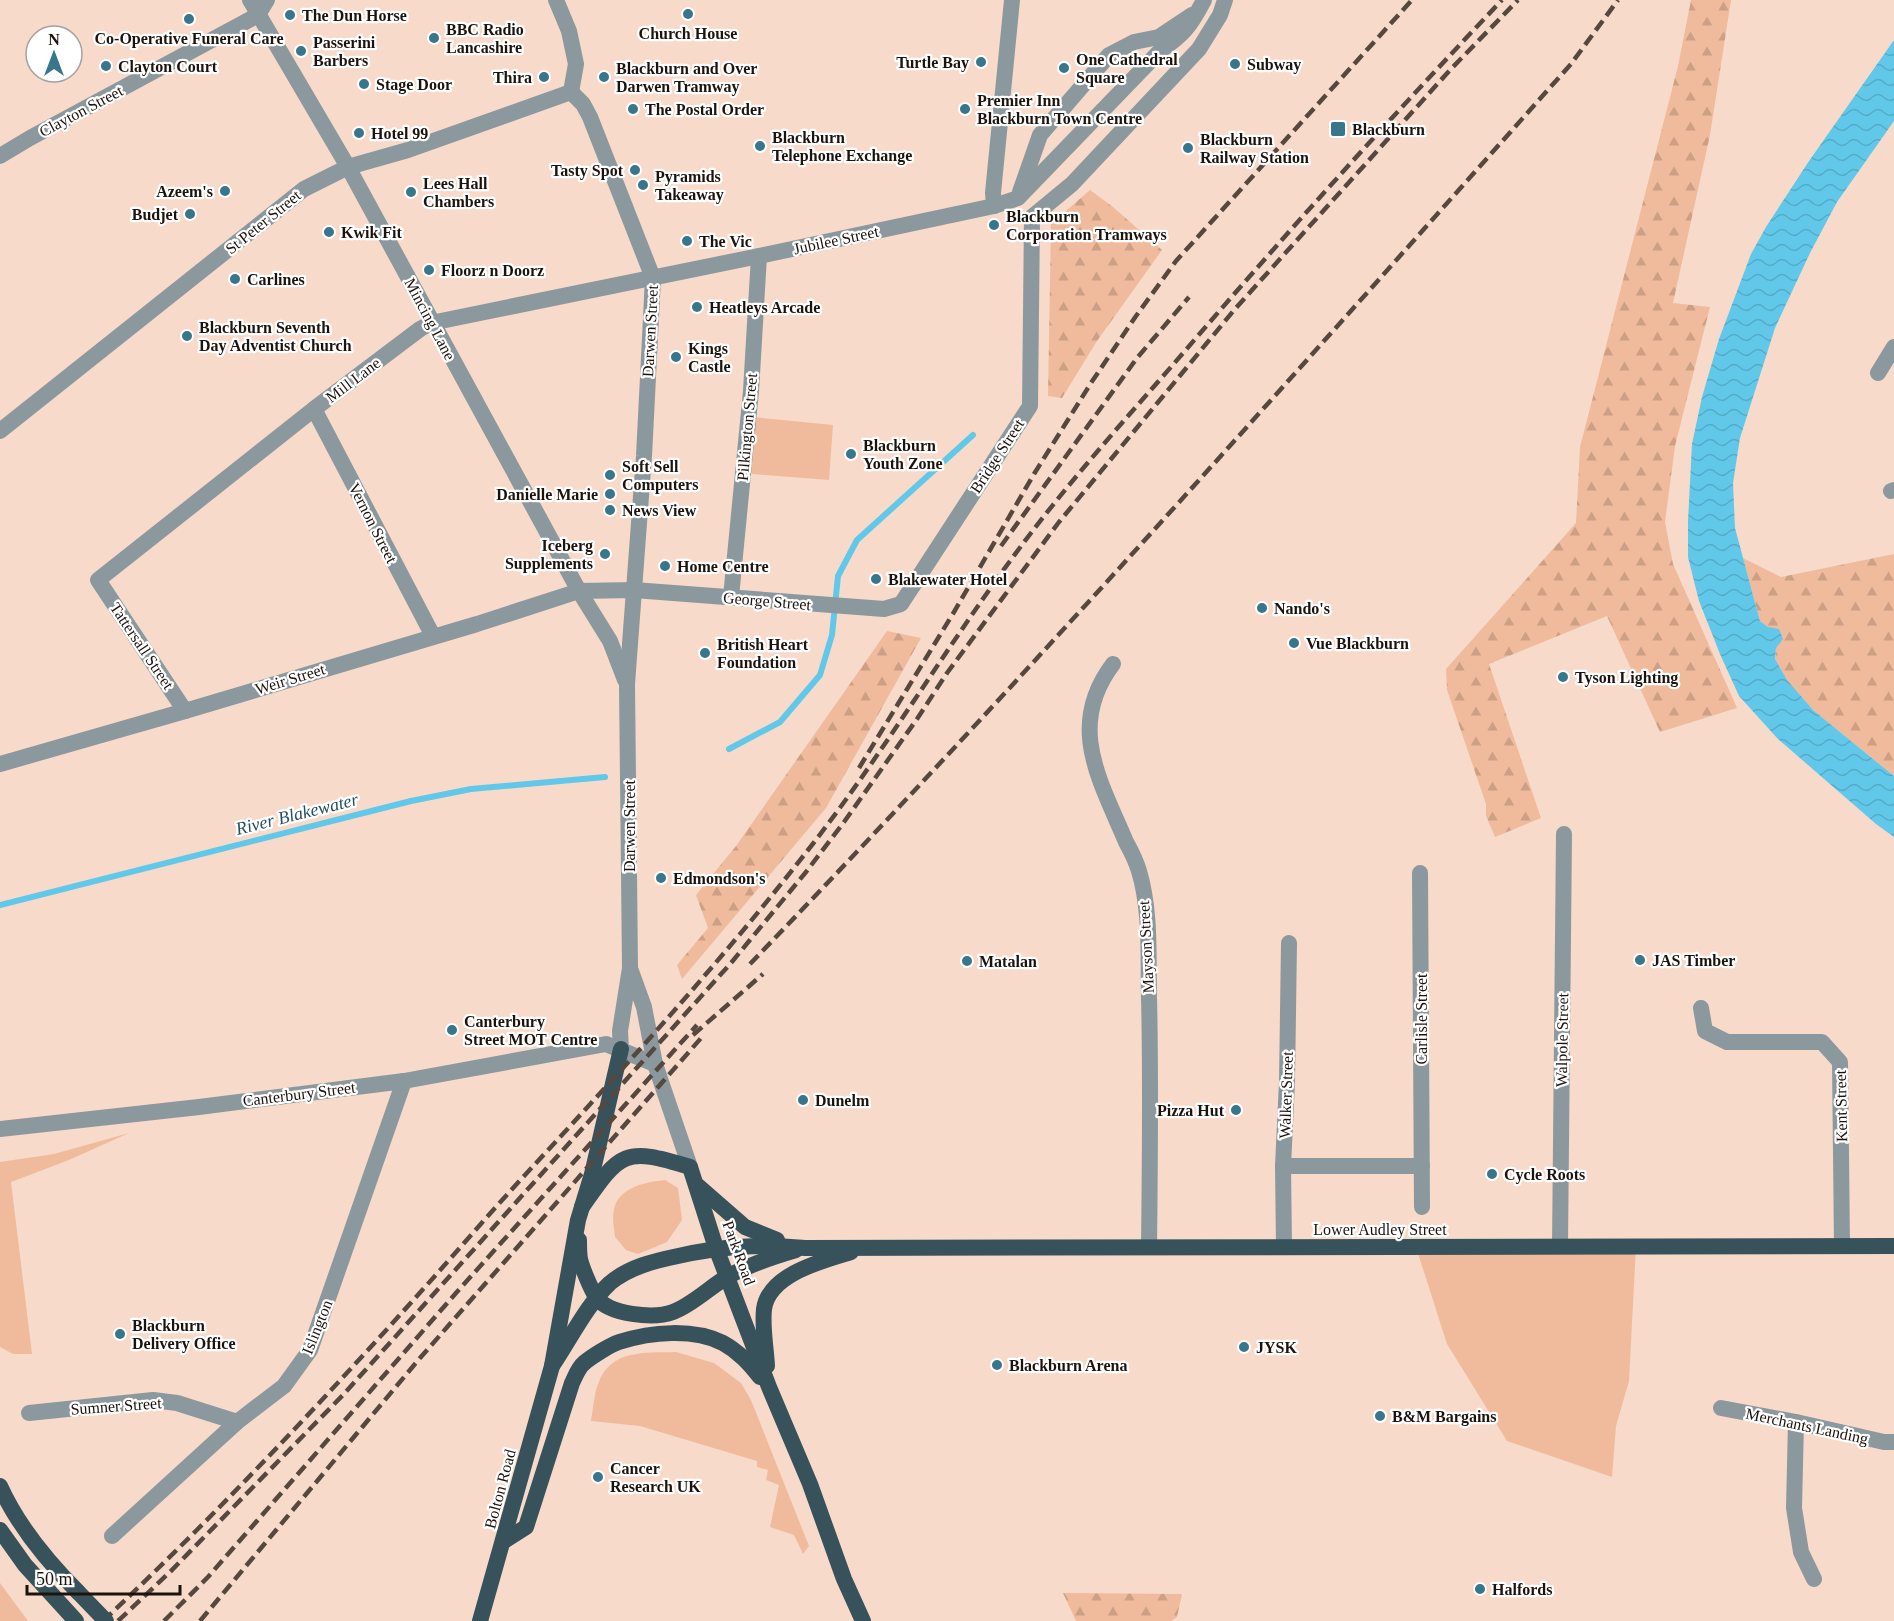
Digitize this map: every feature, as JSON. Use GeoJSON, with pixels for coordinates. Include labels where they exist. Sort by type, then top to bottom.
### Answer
{"type":"FeatureCollection","features":[{"type":"Feature","properties":{"kind":"highway"},"geometry":{"type":"LineString","coordinates":[[552,1366],[580,1214],[592,1174],[621,1049]]}},
{"type":"Feature","properties":{"kind":"highway"},"geometry":{"type":"LineString","coordinates":[[690,1167],[652,1156],[629,1157],[621,1160],[602,1178],[580,1214],[580,1258],[597,1298],[608,1306],[621,1312],[660,1316],[678,1310],[728,1276],[749,1266],[805,1248]]}},
{"type":"Feature","properties":{"kind":"highway","name":"Park Road"},"geometry":{"type":"LineString","coordinates":[[690,1167],[716,1248],[769,1388],[810,1485],[844,1579],[863,1621]]}},
{"type":"Feature","properties":{"kind":"highway"},"geometry":{"type":"LineString","coordinates":[[697,1186],[745,1227],[776,1240],[805,1248]]}},
{"type":"Feature","properties":{"kind":"highway","name":"Lower Audley Street"},"geometry":{"type":"LineString","coordinates":[[552,1366],[597,1298],[610,1283],[653,1261],[716,1248],[770,1245],[805,1248],[1894,1246]]}},
{"type":"Feature","properties":{"kind":"highway","name":"Lower Audley Street"},"geometry":{"type":"LineString","coordinates":[[769,1388],[764,1309],[770,1291],[794,1274],[865,1247]]}},
{"type":"Feature","properties":{"kind":"highway"},"geometry":{"type":"LineString","coordinates":[[504,1541],[526,1527],[572,1383],[582,1364],[617,1342],[666,1335],[687,1334],[705,1337],[721,1342],[744,1357],[769,1388]]}},
{"type":"Feature","properties":{"kind":"highway","name":"Bolton Road"},"geometry":{"type":"LineString","coordinates":[[480,1621],[552,1366]]}},
{"type":"Feature","properties":{"kind":"highway"},"geometry":{"type":"LineString","coordinates":[[0,1486],[10,1508],[52,1566],[106,1621]]}},
{"type":"Feature","properties":{"kind":"highway"},"geometry":{"type":"LineString","coordinates":[[0,1530],[25,1565],[76,1621]]}},
{"type":"Feature","properties":{"kind":"street","name":"Mincing Lane"},"geometry":{"type":"LineString","coordinates":[[250,0],[348,167],[579,591]]}},
{"type":"Feature","properties":{"kind":"street"},"geometry":{"type":"LineString","coordinates":[[258,15],[267,0]]}},
{"type":"Feature","properties":{"kind":"street"},"geometry":{"type":"LineString","coordinates":[[556,0],[569,31],[576,64],[571,92]]}},
{"type":"Feature","properties":{"kind":"street"},"geometry":{"type":"LineString","coordinates":[[994,206],[1012,0]]}},
{"type":"Feature","properties":{"kind":"street","name":"Bridge Street"},"geometry":{"type":"LineString","coordinates":[[901,604],[1030,406],[1032,217],[1072,184],[1200,49],[1220,15],[1225,0]]}},
{"type":"Feature","properties":{"kind":"street"},"geometry":{"type":"LineString","coordinates":[[1018,198],[1040,135],[1109,55],[1134,42],[1159,37],[1201,6]]}},
{"type":"Feature","properties":{"kind":"street"},"geometry":{"type":"LineString","coordinates":[[1018,198],[1160,52],[1179,38],[1190,26],[1201,6]]}},
{"type":"Feature","properties":{"kind":"street","name":"Clayton Street"},"geometry":{"type":"LineString","coordinates":[[0,156],[258,15]]}},
{"type":"Feature","properties":{"kind":"street","name":"St Peter Street"},"geometry":{"type":"LineString","coordinates":[[0,431],[304,189],[348,167],[387,157],[571,92]]}},
{"type":"Feature","properties":{"kind":"street","name":"Darwen Street"},"geometry":{"type":"LineString","coordinates":[[571,92],[583,104],[590,117],[653,278],[644,456],[627,684],[630,968]]}},
{"type":"Feature","properties":{"kind":"street","name":"Jubilee Street"},"geometry":{"type":"LineString","coordinates":[[653,278],[994,206],[1018,198]]}},
{"type":"Feature","properties":{"kind":"street","name":"Pilkington Street"},"geometry":{"type":"LineString","coordinates":[[731,597],[751,391],[759,256]]}},
{"type":"Feature","properties":{"kind":"street","name":"Mill Lane"},"geometry":{"type":"LineString","coordinates":[[98,580],[314,409],[420,329],[432,323],[653,278]]}},
{"type":"Feature","properties":{"kind":"street"},"geometry":{"type":"LineString","coordinates":[[1878,373],[1894,347]]}},
{"type":"Feature","properties":{"kind":"street","name":"Vernon Street"},"geometry":{"type":"LineString","coordinates":[[314,409],[433,636]]}},
{"type":"Feature","properties":{"kind":"street","name":"Tattersall Street"},"geometry":{"type":"LineString","coordinates":[[98,580],[185,711]]}},
{"type":"Feature","properties":{"kind":"street"},"geometry":{"type":"LineString","coordinates":[[579,591],[634,590]]}},
{"type":"Feature","properties":{"kind":"street","name":"George Street"},"geometry":{"type":"LineString","coordinates":[[634,590],[884,609],[901,604]]}},
{"type":"Feature","properties":{"kind":"street","name":"Darwen Street"},"geometry":{"type":"LineString","coordinates":[[579,591],[609,640],[627,684]]}},
{"type":"Feature","properties":{"kind":"street","name":"Weir Street"},"geometry":{"type":"LineString","coordinates":[[0,764],[185,711],[579,591]]}},
{"type":"Feature","properties":{"kind":"street","name":"Mayson Street"},"geometry":{"type":"LineString","coordinates":[[1113,664],[1101,680],[1092,709],[1088,736],[1094,766],[1139,871],[1147,914],[1150,1065],[1149,1247]]}},
{"type":"Feature","properties":{"kind":"street","name":"Walpole Street"},"geometry":{"type":"LineString","coordinates":[[1560,1246],[1564,834]]}},
{"type":"Feature","properties":{"kind":"street","name":"Carlisle Street"},"geometry":{"type":"LineString","coordinates":[[1420,873],[1422,1207]]}},
{"type":"Feature","properties":{"kind":"street","name":"Walker Street"},"geometry":{"type":"LineString","coordinates":[[1284,1247],[1283,1166],[1289,943]]}},
{"type":"Feature","properties":{"kind":"street"},"geometry":{"type":"LineString","coordinates":[[621,1049],[620,1031],[630,968]]}},
{"type":"Feature","properties":{"kind":"street","name":"Park Road"},"geometry":{"type":"LineString","coordinates":[[630,968],[644,1007],[655,1064],[690,1167]]}},
{"type":"Feature","properties":{"kind":"street","name":"Kent Street"},"geometry":{"type":"LineString","coordinates":[[1701,1008],[1705,1031],[1727,1042],[1822,1042],[1840,1062],[1842,1246]]}},
{"type":"Feature","properties":{"kind":"street","name":"Canterbury Street"},"geometry":{"type":"LineString","coordinates":[[0,1129],[404,1081],[606,1044],[655,1064]]}},
{"type":"Feature","properties":{"kind":"street"},"geometry":{"type":"LineString","coordinates":[[596,1045],[617,1067]]}},
{"type":"Feature","properties":{"kind":"street","name":"Islington"},"geometry":{"type":"LineString","coordinates":[[112,1536],[237,1422],[284,1386],[310,1350],[404,1081]]}},
{"type":"Feature","properties":{"kind":"street"},"geometry":{"type":"LineString","coordinates":[[1283,1166],[1422,1166]]}},
{"type":"Feature","properties":{"kind":"street","name":"Sumner Street"},"geometry":{"type":"LineString","coordinates":[[29,1413],[153,1400],[177,1403],[237,1422]]}},
{"type":"Feature","properties":{"kind":"street","name":"Merchants Landing"},"geometry":{"type":"LineString","coordinates":[[1721,1408],[1884,1442],[1894,1442]]}},
{"type":"Feature","properties":{"kind":"street"},"geometry":{"type":"LineString","coordinates":[[1796,1422],[1794,1508],[1801,1552],[1814,1579]]}},
{"type":"Feature","properties":{"kind":"green space"},"geometry":{"type":"Polygon","coordinates":[[[1691,0],[1731,0],[1710,135],[1673,303],[1710,307],[1675,446],[1665,522],[1673,564],[1737,708],[1660,732],[1607,616],[1489,664],[1541,818],[1495,837],[1486,816],[1486,804],[1447,690],[1446,669],[1576,523],[1580,447],[1678,66],[1691,0]]]}},
{"type":"Feature","properties":{"kind":"green space"},"geometry":{"type":"Polygon","coordinates":[[[1090,190],[1162,250],[1097,341],[1062,398],[1048,396],[1051,224],[1090,190]]]}},
{"type":"Feature","properties":{"kind":"green space"},"geometry":{"type":"Polygon","coordinates":[[[753,417],[833,425],[829,480],[752,474],[747,467],[753,417]]]}},
{"type":"Feature","properties":{"kind":"green space"},"geometry":{"type":"Polygon","coordinates":[[[1894,554],[1894,776],[1813,710],[1786,680],[1775,660],[1776,648],[1768,627],[1760,621],[1743,558],[1781,577],[1894,554]]]}},
{"type":"Feature","properties":{"kind":"green space"},"geometry":{"type":"Polygon","coordinates":[[[887,631],[921,638],[826,808],[682,979],[677,965],[708,928],[696,895],[736,846],[887,631]]]}},
{"type":"Feature","properties":{"kind":"green space"},"geometry":{"type":"Polygon","coordinates":[[[129,1133],[69,1160],[11,1182],[32,1354],[13,1354],[0,1347],[0,1162],[54,1154],[129,1133]]]}},
{"type":"Feature","properties":{"kind":"green space"},"geometry":{"type":"Polygon","coordinates":[[[665,1180],[678,1188],[682,1220],[667,1242],[638,1254],[626,1250],[615,1237],[613,1216],[617,1202],[621,1195],[634,1187],[665,1180]]]}},
{"type":"Feature","properties":{"kind":"green space"},"geometry":{"type":"Polygon","coordinates":[[[1636,1246],[1629,1381],[1616,1426],[1612,1477],[1507,1441],[1447,1344],[1416,1247],[1636,1246]]]}},
{"type":"Feature","properties":{"kind":"green space"},"geometry":{"type":"Polygon","coordinates":[[[676,1352],[714,1363],[741,1383],[751,1400],[809,1546],[803,1554],[794,1535],[770,1527],[779,1485],[766,1480],[768,1470],[757,1467],[757,1461],[640,1426],[591,1421],[598,1384],[611,1364],[630,1355],[676,1352]]]}},
{"type":"Feature","properties":{"kind":"green space"},"geometry":{"type":"Polygon","coordinates":[[[0,1583],[28,1621],[0,1621],[0,1583]]]}},
{"type":"Feature","properties":{"kind":"green space"},"geometry":{"type":"Polygon","coordinates":[[[1063,1593],[1182,1594],[1177,1617],[1171,1621],[1076,1621],[1063,1593]]]}},
{"type":"Feature","properties":{"kind":"water"},"geometry":{"type":"Polygon","coordinates":[[[1894,40],[1894,121],[1837,202],[1775,328],[1740,438],[1733,483],[1735,528],[1760,621],[1768,627],[1779,629],[1783,639],[1776,648],[1775,659],[1787,680],[1813,710],[1894,776],[1894,837],[1778,739],[1739,696],[1699,601],[1688,557],[1688,521],[1692,444],[1702,397],[1719,339],[1751,254],[1809,161],[1894,40]]]}},
{"type":"Feature","properties":{"kind":"waterway","name":"River Blakewater"},"geometry":{"type":"LineString","coordinates":[[729,749],[780,722],[820,675],[832,635],[838,576],[857,540],[973,435]]}},
{"type":"Feature","properties":{"kind":"waterway","name":"River Blakewater"},"geometry":{"type":"LineString","coordinates":[[0,905],[411,801],[471,789],[605,777]]}},
{"type":"Feature","properties":{"kind":"railway"},"geometry":{"type":"LineString","coordinates":[[859,768],[954,612],[1034,474],[1136,316],[1176,261],[1412,0]]}},
{"type":"Feature","properties":{"kind":"railway"},"geometry":{"type":"LineString","coordinates":[[103,1621],[184,1543],[302,1421],[705,975],[808,850],[865,772],[1002,572],[1068,487],[1301,218],[1502,0]]}},
{"type":"Feature","properties":{"kind":"railway"},"geometry":{"type":"LineString","coordinates":[[118,1621],[170,1572],[343,1395],[731,963],[844,822],[947,673],[1059,522],[1235,309],[1450,70],[1518,0]]}},
{"type":"Feature","properties":{"kind":"railway"},"geometry":{"type":"LineString","coordinates":[[750,964],[1063,630],[1267,405],[1571,64],[1618,0]]}},
{"type":"Feature","properties":{"kind":"railway"},"geometry":{"type":"LineString","coordinates":[[1001,546],[1137,358],[1189,297]]}},
{"type":"Feature","properties":{"kind":"railway"},"geometry":{"type":"LineString","coordinates":[[693,1035],[763,974]]}},
{"type":"Feature","properties":{"kind":"railway"},"geometry":{"type":"LineString","coordinates":[[164,1621],[208,1577],[456,1293],[697,1025]]}},
{"type":"Feature","properties":{"kind":"railway"},"geometry":{"type":"LineString","coordinates":[[200,1621],[420,1358],[702,1037]]}},
{"type":"Feature","properties":{"kind":"place","name":"Church House"},"geometry":{"type":"Point","coordinates":[688,14]}},
{"type":"Feature","properties":{"kind":"place","name":"The Dun Horse"},"geometry":{"type":"Point","coordinates":[290,15]}},
{"type":"Feature","properties":{"kind":"place","name":"Co-Operative Funeral Care"},"geometry":{"type":"Point","coordinates":[189,19]}},
{"type":"Feature","properties":{"kind":"place","name":"BBC Radio Lancashire"},"geometry":{"type":"Point","coordinates":[434,38]}},
{"type":"Feature","properties":{"kind":"place","name":"Passerini Barbers"},"geometry":{"type":"Point","coordinates":[301,51]}},
{"type":"Feature","properties":{"kind":"place","name":"Turtle Bay"},"geometry":{"type":"Point","coordinates":[981,62]}},
{"type":"Feature","properties":{"kind":"place","name":"Subway"},"geometry":{"type":"Point","coordinates":[1235,64]}},
{"type":"Feature","properties":{"kind":"place","name":"Clayton Court"},"geometry":{"type":"Point","coordinates":[106,66]}},
{"type":"Feature","properties":{"kind":"place","name":"One Cathedral Square"},"geometry":{"type":"Point","coordinates":[1064,68]}},
{"type":"Feature","properties":{"kind":"place","name":"Thira"},"geometry":{"type":"Point","coordinates":[544,77]}},
{"type":"Feature","properties":{"kind":"place","name":"Blackburn and Over Darwen Tramway"},"geometry":{"type":"Point","coordinates":[604,77]}},
{"type":"Feature","properties":{"kind":"place","name":"Stage Door"},"geometry":{"type":"Point","coordinates":[364,84]}},
{"type":"Feature","properties":{"kind":"place","name":"The Postal Order"},"geometry":{"type":"Point","coordinates":[633,109]}},
{"type":"Feature","properties":{"kind":"place","name":"Premier Inn Blackburn Town Centre"},"geometry":{"type":"Point","coordinates":[965,109]}},
{"type":"Feature","properties":{"kind":"place","name":"Blackburn"},"geometry":{"type":"Point","coordinates":[1338,129]}},
{"type":"Feature","properties":{"kind":"place","name":"Hotel 99"},"geometry":{"type":"Point","coordinates":[359,133]}},
{"type":"Feature","properties":{"kind":"place","name":"Blackburn Telephone Exchange"},"geometry":{"type":"Point","coordinates":[760,146]}},
{"type":"Feature","properties":{"kind":"place","name":"Blackburn Railway Station"},"geometry":{"type":"Point","coordinates":[1188,148]}},
{"type":"Feature","properties":{"kind":"place","name":"Tasty Spot"},"geometry":{"type":"Point","coordinates":[635,170]}},
{"type":"Feature","properties":{"kind":"place","name":"Pyramids Takeaway"},"geometry":{"type":"Point","coordinates":[643,185]}},
{"type":"Feature","properties":{"kind":"place","name":"Azeem's"},"geometry":{"type":"Point","coordinates":[225,191]}},
{"type":"Feature","properties":{"kind":"place","name":"Lees Hall Chambers"},"geometry":{"type":"Point","coordinates":[411,192]}},
{"type":"Feature","properties":{"kind":"place","name":"Budjet"},"geometry":{"type":"Point","coordinates":[190,214]}},
{"type":"Feature","properties":{"kind":"place","name":"Blackburn Corporation Tramways"},"geometry":{"type":"Point","coordinates":[994,225]}},
{"type":"Feature","properties":{"kind":"place","name":"Kwik Fit"},"geometry":{"type":"Point","coordinates":[329,232]}},
{"type":"Feature","properties":{"kind":"place","name":"The Vic"},"geometry":{"type":"Point","coordinates":[687,241]}},
{"type":"Feature","properties":{"kind":"place","name":"Floorz n Doorz"},"geometry":{"type":"Point","coordinates":[429,270]}},
{"type":"Feature","properties":{"kind":"place","name":"Carlines"},"geometry":{"type":"Point","coordinates":[235,279]}},
{"type":"Feature","properties":{"kind":"place","name":"Heatleys Arcade"},"geometry":{"type":"Point","coordinates":[697,307]}},
{"type":"Feature","properties":{"kind":"place","name":"Blackburn Seventh Day Adventist Church"},"geometry":{"type":"Point","coordinates":[187,336]}},
{"type":"Feature","properties":{"kind":"place","name":"Kings Castle"},"geometry":{"type":"Point","coordinates":[676,357]}},
{"type":"Feature","properties":{"kind":"place","name":"Blackburn Youth Zone"},"geometry":{"type":"Point","coordinates":[851,454]}},
{"type":"Feature","properties":{"kind":"place","name":"Soft Sell Computers"},"geometry":{"type":"Point","coordinates":[610,475]}},
{"type":"Feature","properties":{"kind":"place","name":"Danielle Marie"},"geometry":{"type":"Point","coordinates":[610,494]}},
{"type":"Feature","properties":{"kind":"place","name":"News View"},"geometry":{"type":"Point","coordinates":[610,510]}},
{"type":"Feature","properties":{"kind":"place","name":"Iceberg Supplements"},"geometry":{"type":"Point","coordinates":[605,554]}},
{"type":"Feature","properties":{"kind":"place","name":"Home Centre"},"geometry":{"type":"Point","coordinates":[665,566]}},
{"type":"Feature","properties":{"kind":"place","name":"Blakewater Hotel"},"geometry":{"type":"Point","coordinates":[876,579]}},
{"type":"Feature","properties":{"kind":"place","name":"Nando's"},"geometry":{"type":"Point","coordinates":[1262,608]}},
{"type":"Feature","properties":{"kind":"place","name":"Vue Blackburn"},"geometry":{"type":"Point","coordinates":[1294,643]}},
{"type":"Feature","properties":{"kind":"place","name":"British Heart Foundation"},"geometry":{"type":"Point","coordinates":[705,653]}},
{"type":"Feature","properties":{"kind":"place","name":"Tyson Lighting"},"geometry":{"type":"Point","coordinates":[1563,677]}},
{"type":"Feature","properties":{"kind":"place","name":"Edmondson's"},"geometry":{"type":"Point","coordinates":[661,878]}},
{"type":"Feature","properties":{"kind":"place","name":"JAS Timber"},"geometry":{"type":"Point","coordinates":[1640,960]}},
{"type":"Feature","properties":{"kind":"place","name":"Matalan"},"geometry":{"type":"Point","coordinates":[967,961]}},
{"type":"Feature","properties":{"kind":"place","name":"Canterbury Street MOT Centre"},"geometry":{"type":"Point","coordinates":[452,1030]}},
{"type":"Feature","properties":{"kind":"place","name":"Dunelm"},"geometry":{"type":"Point","coordinates":[803,1100]}},
{"type":"Feature","properties":{"kind":"place","name":"Pizza Hut"},"geometry":{"type":"Point","coordinates":[1236,1110]}},
{"type":"Feature","properties":{"kind":"place","name":"Cycle Roots"},"geometry":{"type":"Point","coordinates":[1492,1174]}},
{"type":"Feature","properties":{"kind":"place","name":"Blackburn Delivery Office"},"geometry":{"type":"Point","coordinates":[120,1334]}},
{"type":"Feature","properties":{"kind":"place","name":"JYSK"},"geometry":{"type":"Point","coordinates":[1244,1347]}},
{"type":"Feature","properties":{"kind":"place","name":"Blackburn Arena"},"geometry":{"type":"Point","coordinates":[997,1365]}},
{"type":"Feature","properties":{"kind":"place","name":"B&M Bargains"},"geometry":{"type":"Point","coordinates":[1380,1416]}},
{"type":"Feature","properties":{"kind":"place","name":"Cancer Research UK"},"geometry":{"type":"Point","coordinates":[598,1477]}},
{"type":"Feature","properties":{"kind":"place","name":"Halfords"},"geometry":{"type":"Point","coordinates":[1480,1589]}}]}
